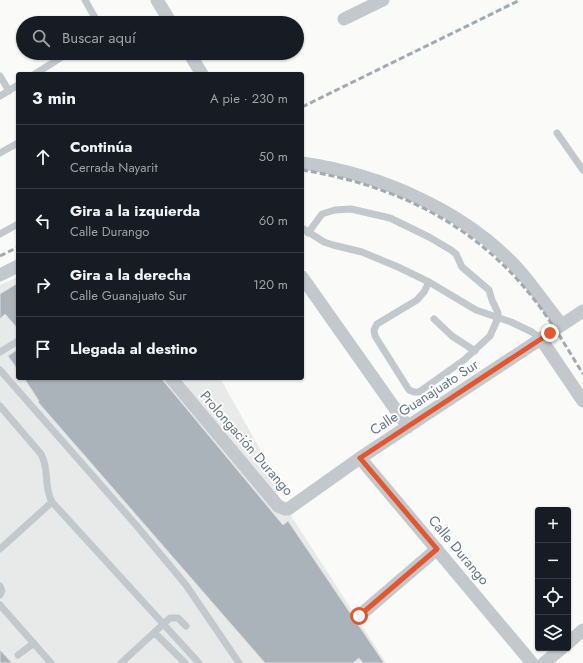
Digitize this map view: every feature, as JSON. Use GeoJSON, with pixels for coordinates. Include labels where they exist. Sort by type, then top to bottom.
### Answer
{"type":"FeatureCollection","features":[{"type":"Feature","properties":{"kind":"street"},"geometry":{"type":"LineString","coordinates":[[157,0],[167,16]]}},
{"type":"Feature","properties":{"kind":"street"},"geometry":{"type":"LineString","coordinates":[[344,19],[378,1]]}},
{"type":"Feature","properties":{"kind":"street"},"geometry":{"type":"LineString","coordinates":[[193,60],[201,72]]}},
{"type":"Feature","properties":{"kind":"street"},"geometry":{"type":"LineString","coordinates":[[304,163],[334,168],[377,181],[408,193],[450,215],[500,251],[518,269],[562,325]]}},
{"type":"Feature","properties":{"kind":"street"},"geometry":{"type":"LineString","coordinates":[[0,275],[16,267]]}},
{"type":"Feature","properties":{"kind":"street"},"geometry":{"type":"LineString","coordinates":[[304,280],[408,427]]}},
{"type":"Feature","properties":{"kind":"street","name":"Calle Guanajuato Sur"},"geometry":{"type":"LineString","coordinates":[[284,509],[291,508],[313,490],[360,458],[583,311]]}},
{"type":"Feature","properties":{"kind":"street"},"geometry":{"type":"LineString","coordinates":[[541,339],[583,401]]}},
{"type":"Feature","properties":{"kind":"street","name":"Prolongación Durango"},"geometry":{"type":"LineString","coordinates":[[173,380],[278,506],[284,509]]}},
{"type":"Feature","properties":{"kind":"street","name":"Calle Durango"},"geometry":{"type":"LineString","coordinates":[[360,458],[532,663]]}},
{"type":"Feature","properties":{"kind":"street"},"geometry":{"type":"LineString","coordinates":[[359,616],[437,549]]}},
{"type":"Feature","properties":{"kind":"street"},"geometry":{"type":"LineString","coordinates":[[571,640],[583,630]]}},
{"type":"Feature","properties":{"kind":"street"},"geometry":{"type":"LineString","coordinates":[[544,663],[558,651]]}},
{"type":"Feature","properties":{"kind":"lane"},"geometry":{"type":"LineString","coordinates":[[85,0],[94,16]]}},
{"type":"Feature","properties":{"kind":"lane"},"geometry":{"type":"LineString","coordinates":[[38,72],[57,60]]}},
{"type":"Feature","properties":{"kind":"lane"},"geometry":{"type":"LineString","coordinates":[[0,76],[9,91]]}},
{"type":"Feature","properties":{"kind":"lane"},"geometry":{"type":"LineString","coordinates":[[0,96],[16,86]]}},
{"type":"Feature","properties":{"kind":"lane"},"geometry":{"type":"LineString","coordinates":[[556,133],[583,170]]}},
{"type":"Feature","properties":{"kind":"lane"},"geometry":{"type":"LineString","coordinates":[[0,153],[16,144]]}},
{"type":"Feature","properties":{"kind":"lane"},"geometry":{"type":"LineString","coordinates":[[429,282],[421,296],[377,324],[374,330],[375,336],[409,390],[414,392],[419,392],[475,351],[490,336],[498,318],[498,311],[489,290],[462,267],[454,251],[390,218],[364,211],[341,209],[322,214],[305,230],[324,242],[362,252],[382,260],[429,282],[476,310],[498,318],[524,328],[541,339]]}},
{"type":"Feature","properties":{"kind":"lane"},"geometry":{"type":"LineString","coordinates":[[0,234],[16,225]]}},
{"type":"Feature","properties":{"kind":"lane"},"geometry":{"type":"LineString","coordinates":[[434,319],[452,336],[475,351]]}},
{"type":"Feature","properties":{"kind":"lane"},"geometry":{"type":"LineString","coordinates":[[0,352],[16,342]]}},
{"type":"Feature","properties":{"kind":"lane"},"geometry":{"type":"LineString","coordinates":[[0,370],[136,525],[186,585],[239,663]]}},
{"type":"Feature","properties":{"kind":"lane"},"geometry":{"type":"LineString","coordinates":[[0,406],[41,454],[46,468],[48,494],[52,502],[199,663]]}},
{"type":"Feature","properties":{"kind":"lane"},"geometry":{"type":"LineString","coordinates":[[0,549],[52,502]]}},
{"type":"Feature","properties":{"kind":"lane"},"geometry":{"type":"LineString","coordinates":[[0,586],[2,591],[0,595]]}},
{"type":"Feature","properties":{"kind":"lane"},"geometry":{"type":"LineString","coordinates":[[0,605],[51,663]]}},
{"type":"Feature","properties":{"kind":"lane"},"geometry":{"type":"LineString","coordinates":[[121,663],[170,618],[178,618],[186,626]]}},
{"type":"Feature","properties":{"kind":"lane"},"geometry":{"type":"LineString","coordinates":[[155,633],[185,663]]}},
{"type":"Feature","properties":{"kind":"lane"},"geometry":{"type":"LineString","coordinates":[[18,655],[34,643]]}},
{"type":"Feature","properties":{"kind":"shaded area"},"geometry":{"type":"Polygon","coordinates":[[[16,278],[16,380],[221,380],[265,458],[279,497],[386,663],[0,663],[0,285],[16,278]]]}},
{"type":"Feature","properties":{"kind":"building"},"geometry":{"type":"Polygon","coordinates":[[[16,284],[16,327],[5,314],[0,319],[0,294],[16,284]]]}},
{"type":"Feature","properties":{"kind":"building"},"geometry":{"type":"Polygon","coordinates":[[[16,350],[16,367],[8,356],[16,350]]]}},
{"type":"Feature","properties":{"kind":"building"},"geometry":{"type":"Polygon","coordinates":[[[25,380],[163,380],[283,525],[288,521],[384,663],[363,663],[359,658],[353,663],[265,663],[38,402],[39,401],[25,380]]]}},
{"type":"Feature","properties":{"kind":"building"},"geometry":{"type":"Polygon","coordinates":[[[0,650],[12,663],[0,663],[0,650]]]}},
{"type":"Feature","properties":{"kind":"railway"},"geometry":{"type":"LineString","coordinates":[[304,106],[520,0]]}},
{"type":"Feature","properties":{"kind":"railway"},"geometry":{"type":"LineString","coordinates":[[304,170],[369,186],[400,197],[458,228],[485,248],[510,272],[533,298],[553,326],[583,374]]}},
{"type":"Feature","properties":{"kind":"railway"},"geometry":{"type":"LineString","coordinates":[[0,256],[16,248]]}},
{"type":"Feature","properties":{"kind":"route"},"geometry":{"type":"LineString","coordinates":[[359,616],[437,549],[360,458],[550,333]]}}]}
